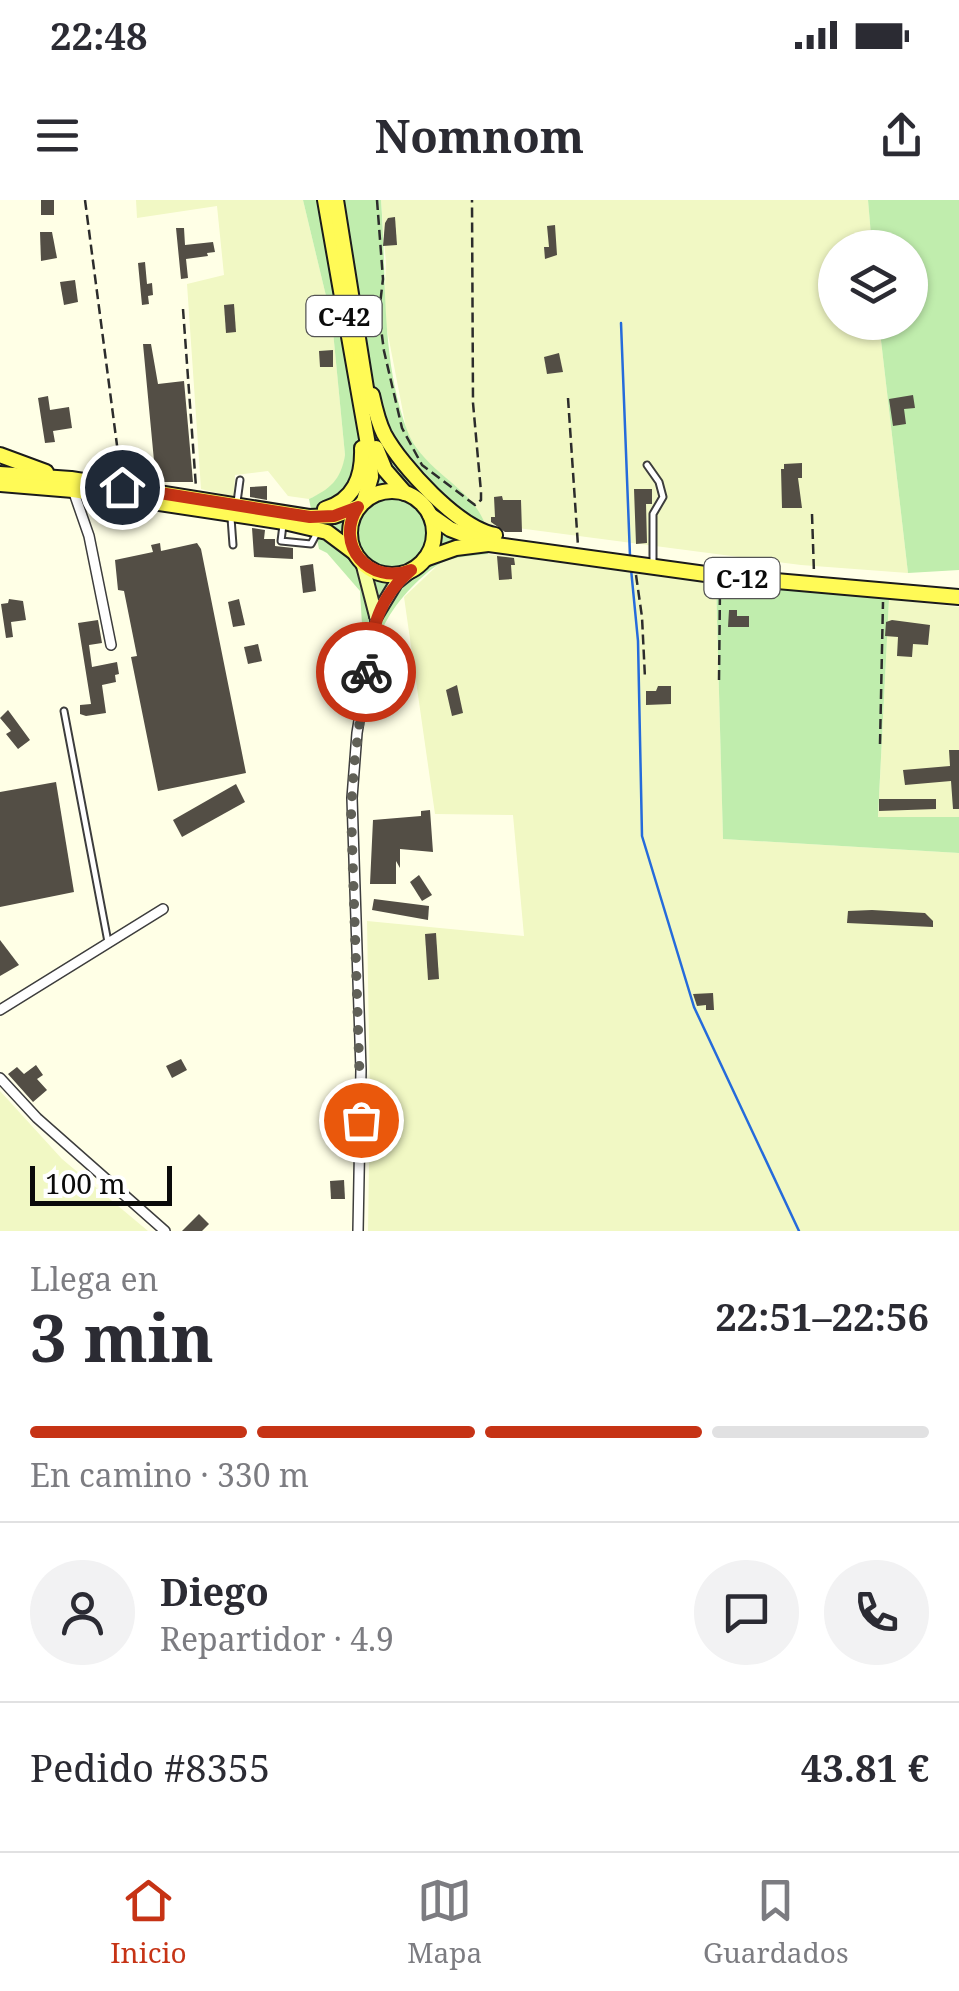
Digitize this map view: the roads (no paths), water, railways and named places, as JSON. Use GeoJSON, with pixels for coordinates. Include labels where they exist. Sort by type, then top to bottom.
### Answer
{"type":"FeatureCollection","features":[{"type":"Feature","properties":{"kind":"main road","name":"C-42"},"geometry":{"type":"LineString","coordinates":[[325,200],[371,466],[361,504]]}},
{"type":"Feature","properties":{"kind":"main road","name":"C-42"},"geometry":{"type":"LineString","coordinates":[[336,200],[379,461],[405,493]]}},
{"type":"Feature","properties":{"kind":"main road"},"geometry":{"type":"LineString","coordinates":[[363,361],[378,421],[392,447],[457,516],[483,533],[544,544],[572,555]]}},
{"type":"Feature","properties":{"kind":"main road"},"geometry":{"type":"LineString","coordinates":[[281,517],[316,512],[343,500],[358,484],[364,433]]}},
{"type":"Feature","properties":{"kind":"main road"},"geometry":{"type":"LineString","coordinates":[[0,456],[72,484]]}},
{"type":"Feature","properties":{"kind":"main road"},"geometry":{"type":"LineString","coordinates":[[0,474],[72,484],[198,510],[234,510],[281,517],[322,518],[384,492],[405,493]]}},
{"type":"Feature","properties":{"kind":"main road"},"geometry":{"type":"LineString","coordinates":[[0,484],[122,487],[198,510]]}},
{"type":"Feature","properties":{"kind":"main road","name":"C-12"},"geometry":{"type":"LineString","coordinates":[[405,493],[420,501],[430,515],[450,529],[489,544],[720,576],[743,583],[959,597]]}},
{"type":"Feature","properties":{"kind":"main road"},"geometry":{"type":"LineString","coordinates":[[358,558],[350,530],[361,504]]}},
{"type":"Feature","properties":{"kind":"main road"},"geometry":{"type":"LineString","coordinates":[[425,559],[434,538],[430,515]]}},
{"type":"Feature","properties":{"kind":"main road"},"geometry":{"type":"LineString","coordinates":[[281,517],[328,532],[382,574],[411,570]]}},
{"type":"Feature","properties":{"kind":"main road","name":"C-12"},"geometry":{"type":"LineString","coordinates":[[411,570],[425,559],[456,548],[489,544]]}},
{"type":"Feature","properties":{"kind":"street"},"geometry":{"type":"LineString","coordinates":[[72,484],[89,536],[111,646]]}},
{"type":"Feature","properties":{"kind":"street"},"geometry":{"type":"LineString","coordinates":[[358,558],[376,616]]}},
{"type":"Feature","properties":{"kind":"street"},"geometry":{"type":"LineString","coordinates":[[358,1231],[361,1070],[351,810],[357,733],[376,616],[396,583],[411,570]]}},
{"type":"Feature","properties":{"kind":"street"},"geometry":{"type":"LineString","coordinates":[[0,1010],[163,909]]}},
{"type":"Feature","properties":{"kind":"street"},"geometry":{"type":"LineString","coordinates":[[0,1078],[37,1118],[165,1231]]}},
{"type":"Feature","properties":{"kind":"lane"},"geometry":{"type":"LineString","coordinates":[[647,466],[659,482],[663,497],[653,514],[660,570]]}},
{"type":"Feature","properties":{"kind":"lane"},"geometry":{"type":"LineString","coordinates":[[233,545],[240,480]]}},
{"type":"Feature","properties":{"kind":"lane"},"geometry":{"type":"LineString","coordinates":[[64,711],[108,942]]}},
{"type":"Feature","properties":{"kind":"waterway"},"geometry":{"type":"LineString","coordinates":[[621,323],[630,556]]}},
{"type":"Feature","properties":{"kind":"waterway"},"geometry":{"type":"LineString","coordinates":[[631,569],[638,641],[642,836],[694,1007],[799,1231]]}}]}
